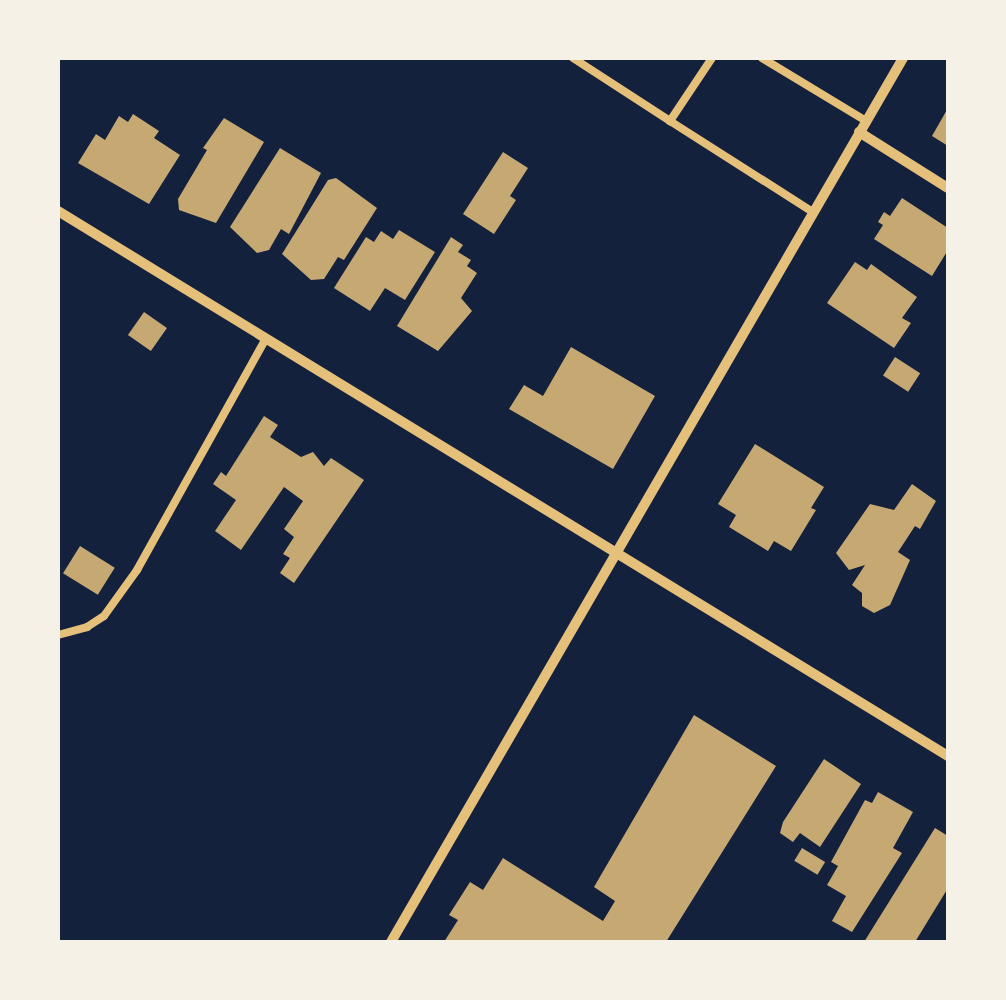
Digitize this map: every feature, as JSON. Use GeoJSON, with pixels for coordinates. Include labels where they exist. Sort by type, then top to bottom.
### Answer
{"type":"FeatureCollection","features":[{"type":"Feature","properties":{"kind":"street"},"geometry":{"type":"LineString","coordinates":[[392,942],[903,58]]}},
{"type":"Feature","properties":{"kind":"street"},"geometry":{"type":"LineString","coordinates":[[859,132],[948,188]]}},
{"type":"Feature","properties":{"kind":"street"},"geometry":{"type":"LineString","coordinates":[[58,211],[266,340],[620,550],[948,756]]}},
{"type":"Feature","properties":{"kind":"lane"},"geometry":{"type":"LineString","coordinates":[[573,58],[813,212]]}},
{"type":"Feature","properties":{"kind":"lane"},"geometry":{"type":"LineString","coordinates":[[670,121],[712,58]]}},
{"type":"Feature","properties":{"kind":"lane"},"geometry":{"type":"LineString","coordinates":[[762,58],[866,121]]}},
{"type":"Feature","properties":{"kind":"lane"},"geometry":{"type":"LineString","coordinates":[[58,634],[87,627],[104,616],[137,570],[266,340]]}},
{"type":"Feature","properties":{"kind":"building"},"geometry":{"type":"Polygon","coordinates":[[[948,108],[948,146],[932,136],[948,108]]]}},
{"type":"Feature","properties":{"kind":"building"},"geometry":{"type":"Polygon","coordinates":[[[133,114],[159,131],[154,138],[180,155],[149,204],[78,163],[96,134],[105,140],[119,116],[128,122],[133,114]]]}},
{"type":"Feature","properties":{"kind":"building"},"geometry":{"type":"Polygon","coordinates":[[[224,118],[264,142],[216,223],[179,210],[178,199],[207,150],[203,148],[224,118]]]}},
{"type":"Feature","properties":{"kind":"building"},"geometry":{"type":"Polygon","coordinates":[[[280,148],[321,173],[289,234],[281,229],[269,250],[257,253],[230,227],[280,148]]]}},
{"type":"Feature","properties":{"kind":"building"},"geometry":{"type":"Polygon","coordinates":[[[503,152],[528,168],[510,196],[516,200],[494,234],[463,214],[503,152]]]}},
{"type":"Feature","properties":{"kind":"building"},"geometry":{"type":"Polygon","coordinates":[[[336,178],[377,208],[344,260],[338,257],[324,279],[311,280],[282,254],[328,180],[336,178]]]}},
{"type":"Feature","properties":{"kind":"building"},"geometry":{"type":"Polygon","coordinates":[[[902,198],[948,228],[948,250],[932,276],[874,239],[883,225],[878,222],[884,212],[890,216],[902,198]]]}},
{"type":"Feature","properties":{"kind":"building"},"geometry":{"type":"Polygon","coordinates":[[[399,230],[435,252],[405,300],[385,288],[370,311],[334,288],[366,237],[374,242],[381,231],[393,239],[399,230]]]}},
{"type":"Feature","properties":{"kind":"building"},"geometry":{"type":"Polygon","coordinates":[[[451,237],[463,245],[458,252],[471,260],[467,266],[477,273],[461,298],[472,311],[438,351],[397,326],[451,237]]]}},
{"type":"Feature","properties":{"kind":"building"},"geometry":{"type":"Polygon","coordinates":[[[855,262],[867,270],[871,264],[917,297],[902,318],[911,323],[894,348],[827,303],[855,262]]]}},
{"type":"Feature","properties":{"kind":"building"},"geometry":{"type":"Polygon","coordinates":[[[144,312],[167,328],[151,351],[128,335],[144,312]]]}},
{"type":"Feature","properties":{"kind":"building"},"geometry":{"type":"Polygon","coordinates":[[[571,347],[655,396],[613,469],[509,409],[524,385],[543,396],[571,347]]]}},
{"type":"Feature","properties":{"kind":"building"},"geometry":{"type":"Polygon","coordinates":[[[895,357],[920,373],[908,392],[883,375],[895,357]]]}},
{"type":"Feature","properties":{"kind":"building"},"geometry":{"type":"Polygon","coordinates":[[[264,416],[278,425],[270,437],[301,457],[313,452],[324,466],[331,458],[364,480],[294,583],[280,573],[290,558],[283,554],[294,537],[284,529],[303,501],[284,487],[241,550],[215,531],[236,500],[213,484],[221,472],[226,476],[264,416]]]}},
{"type":"Feature","properties":{"kind":"building"},"geometry":{"type":"Polygon","coordinates":[[[755,444],[824,487],[811,508],[816,510],[791,551],[774,541],[768,551],[729,527],[736,515],[718,504],[755,444]]]}},
{"type":"Feature","properties":{"kind":"building"},"geometry":{"type":"Polygon","coordinates":[[[912,484],[936,501],[920,529],[915,526],[898,552],[910,560],[890,605],[874,613],[862,606],[862,593],[852,585],[865,565],[849,570],[836,553],[870,504],[894,510],[912,484]]]}},
{"type":"Feature","properties":{"kind":"building"},"geometry":{"type":"Polygon","coordinates":[[[80,546],[115,568],[98,595],[63,573],[80,546]]]}},
{"type":"Feature","properties":{"kind":"building"},"geometry":{"type":"Polygon","coordinates":[[[694,715],[776,766],[666,942],[444,942],[458,920],[449,915],[470,882],[483,890],[503,858],[603,921],[615,901],[594,887],[694,715]]]}},
{"type":"Feature","properties":{"kind":"building"},"geometry":{"type":"Polygon","coordinates":[[[824,759],[861,784],[820,847],[800,833],[793,842],[780,833],[783,822],[824,759]]]}},
{"type":"Feature","properties":{"kind":"building"},"geometry":{"type":"Polygon","coordinates":[[[878,792],[913,812],[893,848],[902,853],[852,932],[832,921],[846,896],[827,885],[838,866],[831,862],[865,800],[872,803],[878,792]]]}},
{"type":"Feature","properties":{"kind":"building"},"geometry":{"type":"Polygon","coordinates":[[[935,828],[948,836],[948,888],[915,942],[864,942],[935,828]]]}},
{"type":"Feature","properties":{"kind":"building"},"geometry":{"type":"Polygon","coordinates":[[[802,848],[825,862],[817,875],[794,861],[802,848]]]}}]}
